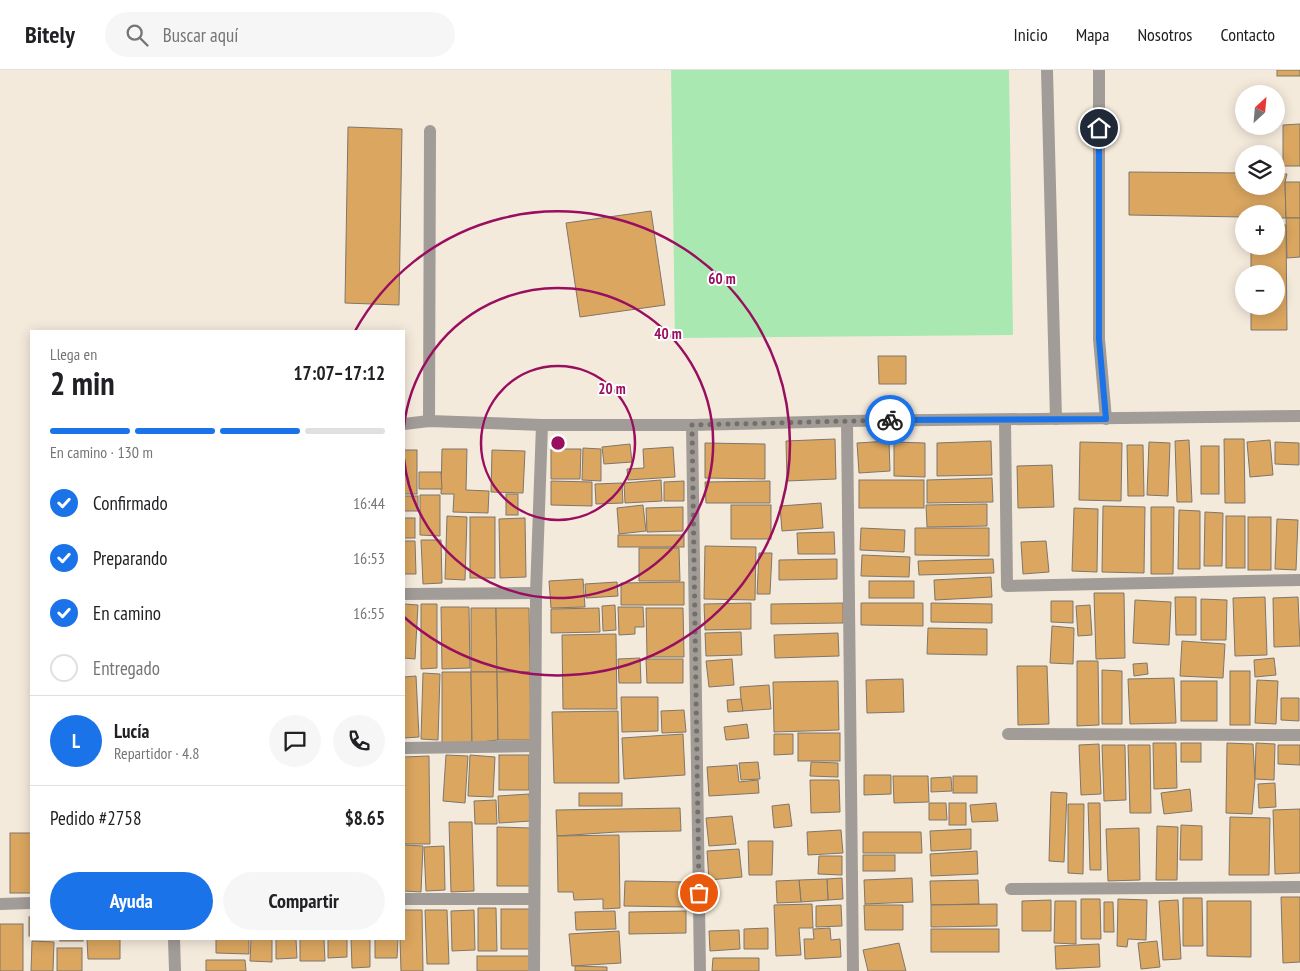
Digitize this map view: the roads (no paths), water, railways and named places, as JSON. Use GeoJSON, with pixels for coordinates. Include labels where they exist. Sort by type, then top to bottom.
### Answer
{"type":"FeatureCollection","features":[{"type":"Feature","properties":{"kind":"street"},"geometry":{"type":"LineString","coordinates":[[1047,70],[1056,419]]}},
{"type":"Feature","properties":{"kind":"street"},"geometry":{"type":"LineString","coordinates":[[1099,70],[1099,339],[1106,419]]}},
{"type":"Feature","properties":{"kind":"street"},"geometry":{"type":"LineString","coordinates":[[429,422],[430,130]]}},
{"type":"Feature","properties":{"kind":"street"},"geometry":{"type":"LineString","coordinates":[[405,424],[429,422],[542,425],[692,425],[848,421],[1300,416]]}},
{"type":"Feature","properties":{"kind":"street"},"geometry":{"type":"LineString","coordinates":[[1004,420],[1007,586],[1300,580]]}},
{"type":"Feature","properties":{"kind":"street"},"geometry":{"type":"LineString","coordinates":[[848,421],[853,971]]}},
{"type":"Feature","properties":{"kind":"street"},"geometry":{"type":"LineString","coordinates":[[534,971],[536,593],[542,425]]}},
{"type":"Feature","properties":{"kind":"street"},"geometry":{"type":"LineString","coordinates":[[692,425],[700,971]]}},
{"type":"Feature","properties":{"kind":"street"},"geometry":{"type":"LineString","coordinates":[[405,594],[536,593]]}},
{"type":"Feature","properties":{"kind":"street"},"geometry":{"type":"LineString","coordinates":[[1008,734],[1300,735]]}},
{"type":"Feature","properties":{"kind":"street"},"geometry":{"type":"LineString","coordinates":[[405,748],[535,746]]}},
{"type":"Feature","properties":{"kind":"street"},"geometry":{"type":"LineString","coordinates":[[1011,889],[1300,886]]}},
{"type":"Feature","properties":{"kind":"street"},"geometry":{"type":"LineString","coordinates":[[405,899],[534,899]]}},
{"type":"Feature","properties":{"kind":"street"},"geometry":{"type":"LineString","coordinates":[[0,904],[30,903]]}},
{"type":"Feature","properties":{"kind":"street"},"geometry":{"type":"LineString","coordinates":[[174,940],[175,971]]}}]}
